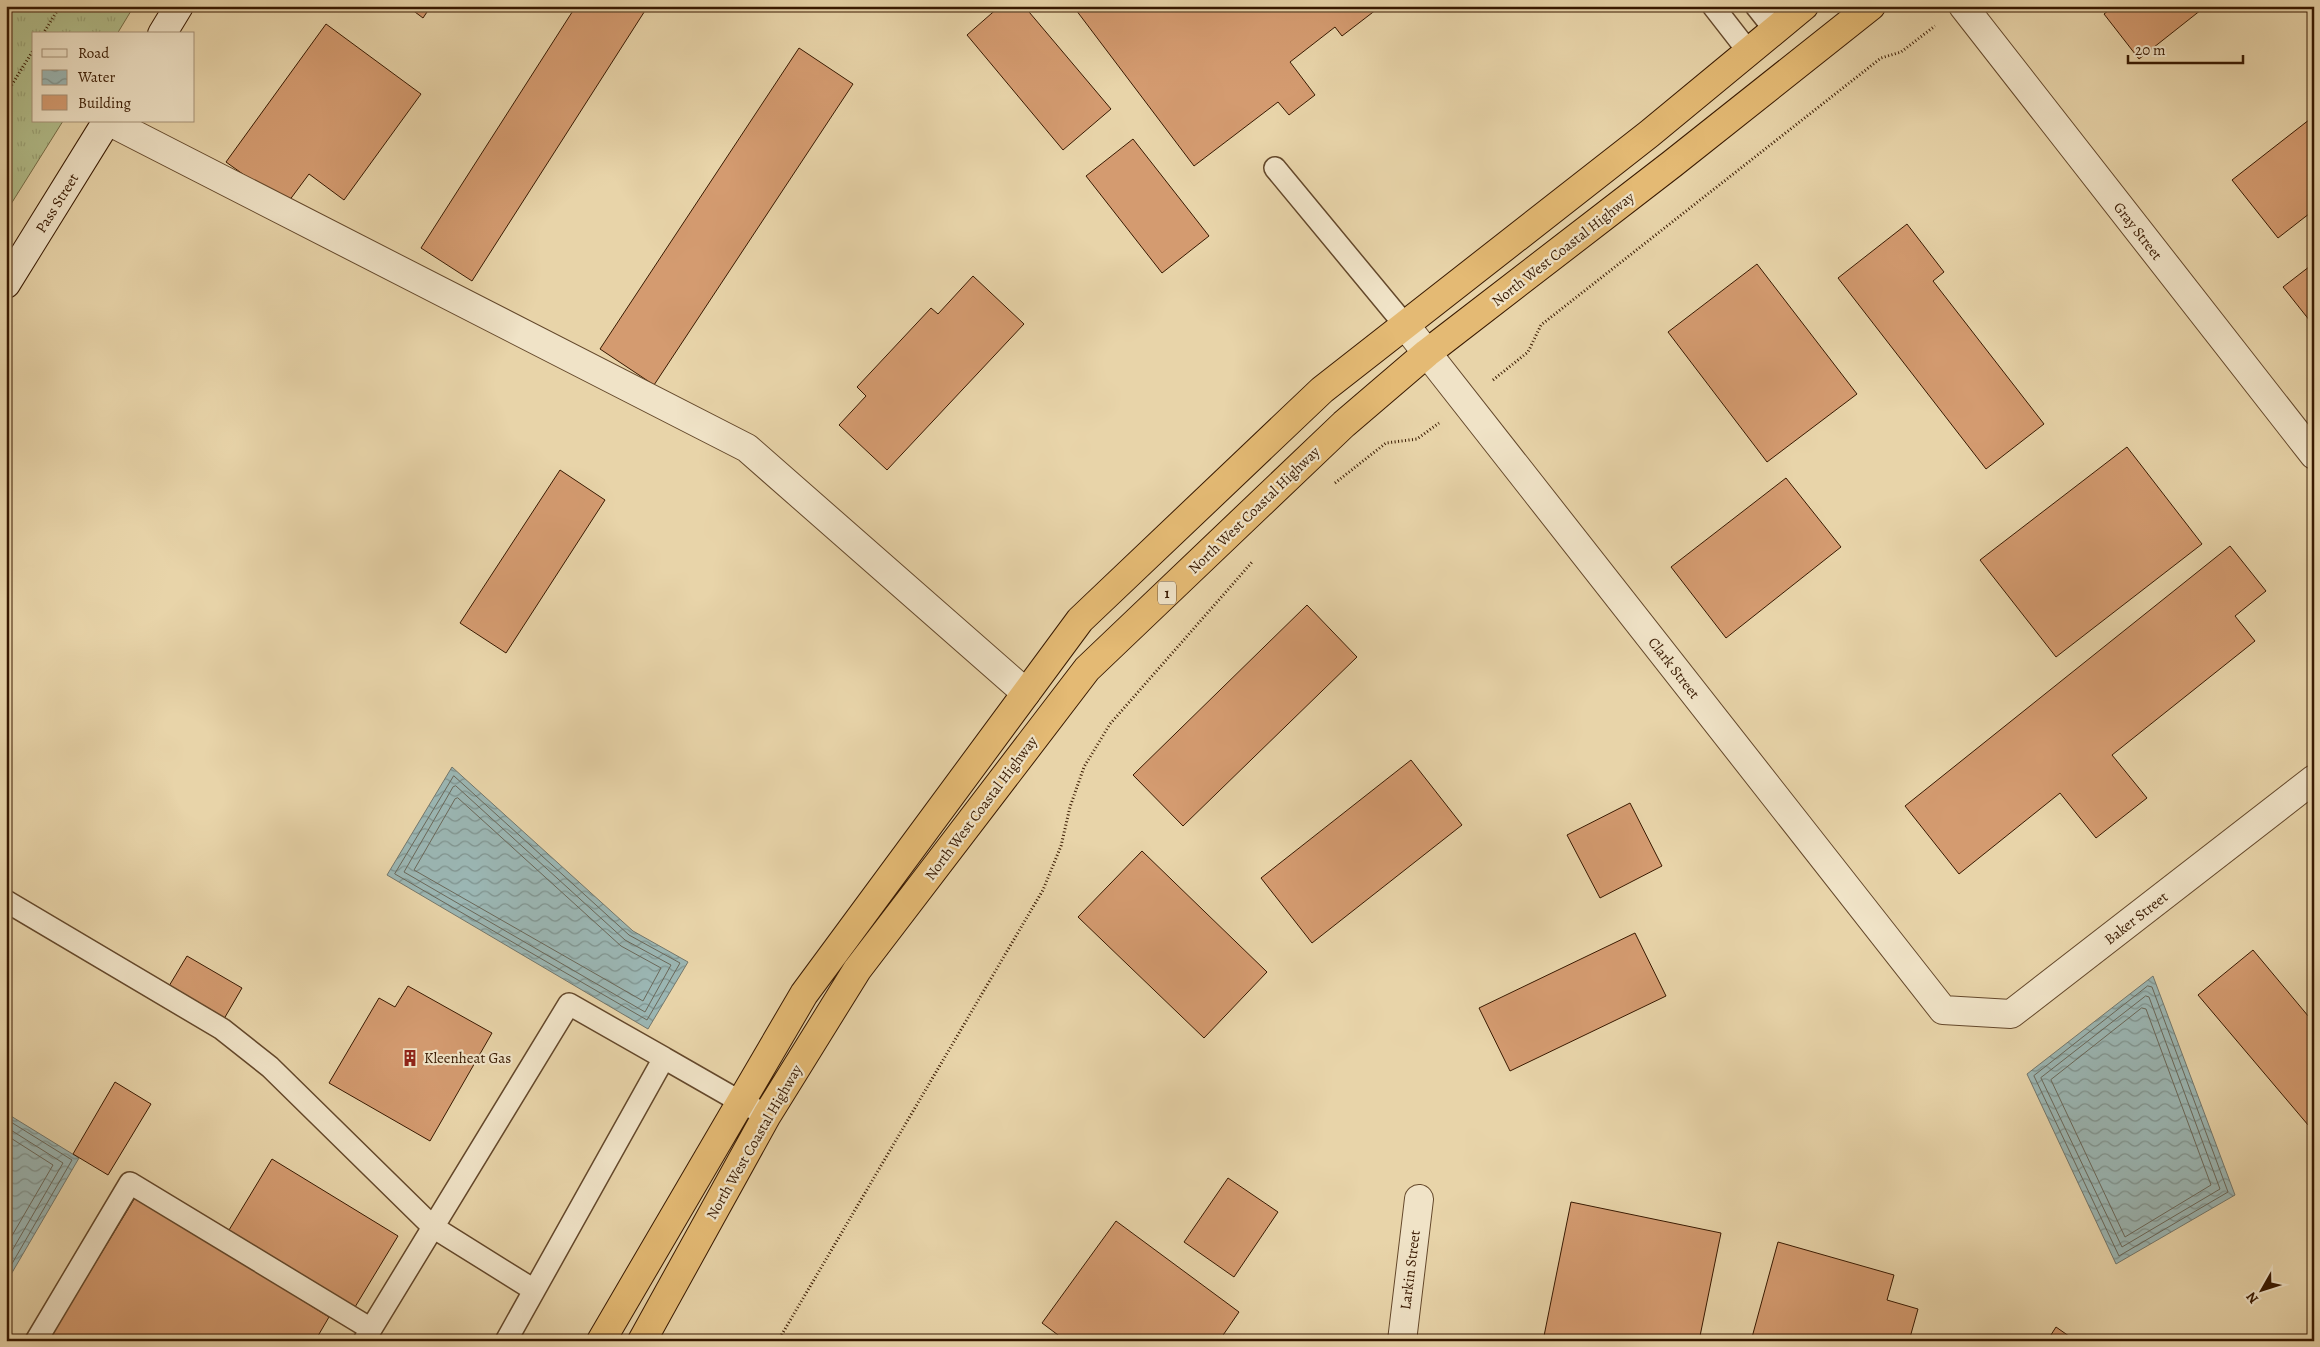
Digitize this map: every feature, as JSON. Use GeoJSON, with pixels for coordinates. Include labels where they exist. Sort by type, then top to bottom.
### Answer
{"type":"FeatureCollection","features":[{"type":"Feature","properties":{"kind":"highway","name":"North West Coastal Highway"},"geometry":{"type":"LineString","coordinates":[[601,1341],[739,1101],[804,994],[1080,620],[1322,390],[1649,134],[1804,6]]}},
{"type":"Feature","properties":{"kind":"highway","name":"North West Coastal Highway"},"geometry":{"type":"LineString","coordinates":[[642,1341],[767,1115],[858,970],[1087,669],[1344,424],[1427,354],[1680,158],[1871,6]]}},
{"type":"Feature","properties":{"kind":"street"},"geometry":{"type":"LineString","coordinates":[[163,32],[179,6]]}},
{"type":"Feature","properties":{"kind":"street","name":"Gray Street"},"geometry":{"type":"LineString","coordinates":[[1962,6],[2314,455]]}},
{"type":"Feature","properties":{"kind":"street","name":"Pass Street"},"geometry":{"type":"LineString","coordinates":[[6,284],[107,122]]}},
{"type":"Feature","properties":{"kind":"street"},"geometry":{"type":"LineString","coordinates":[[110,122],[747,448],[1026,693]]}},
{"type":"Feature","properties":{"kind":"street","name":"Clark Street"},"geometry":{"type":"LineString","coordinates":[[1405,325],[1943,1010]]}},
{"type":"Feature","properties":{"kind":"street","name":"Baker Street"},"geometry":{"type":"LineString","coordinates":[[1943,1010],[2011,1014],[2314,779]]}},
{"type":"Feature","properties":{"kind":"street","name":"Larkin Street"},"geometry":{"type":"LineString","coordinates":[[1402,1341],[1419,1199]]}},
{"type":"Feature","properties":{"kind":"lane"},"geometry":{"type":"LineString","coordinates":[[1713,6],[1748,51]]}},
{"type":"Feature","properties":{"kind":"lane"},"geometry":{"type":"LineString","coordinates":[[1756,6],[1775,30]]}},
{"type":"Feature","properties":{"kind":"lane"},"geometry":{"type":"LineString","coordinates":[[1275,168],[1405,325]]}},
{"type":"Feature","properties":{"kind":"lane"},"geometry":{"type":"LineString","coordinates":[[6,901],[222,1029],[270,1067],[433,1227],[534,1290]]}},
{"type":"Feature","properties":{"kind":"lane"},"geometry":{"type":"LineString","coordinates":[[36,1341],[130,1183],[367,1335],[569,1004],[767,1115]]}},
{"type":"Feature","properties":{"kind":"lane"},"geometry":{"type":"LineString","coordinates":[[506,1341],[664,1058]]}},
{"type":"Feature","properties":{"kind":"path"},"geometry":{"type":"LineString","coordinates":[[44,32],[60,6]]}},
{"type":"Feature","properties":{"kind":"path"},"geometry":{"type":"LineString","coordinates":[[1515,363],[1528,352],[1541,325],[1881,58],[1901,52],[1923,34]]}},
{"type":"Feature","properties":{"kind":"path"},"geometry":{"type":"LineString","coordinates":[[6,94],[32,52]]}},
{"type":"Feature","properties":{"kind":"path"},"geometry":{"type":"LineString","coordinates":[[1331,486],[1386,443],[1417,439],[1428,432]]}},
{"type":"Feature","properties":{"kind":"path"},"geometry":{"type":"LineString","coordinates":[[778,1341],[1043,890],[1062,846],[1070,807],[1084,767],[1110,724],[1259,554]]}},
{"type":"Feature","properties":{"kind":"green space"},"geometry":{"type":"Polygon","coordinates":[[[6,6],[134,6],[118,32],[32,32],[32,122],[62,122],[6,212],[6,6]]]}},
{"type":"Feature","properties":{"kind":"water"},"geometry":{"type":"Polygon","coordinates":[[[452,767],[633,931],[688,962],[648,1029],[387,875],[452,767]]]}},
{"type":"Feature","properties":{"kind":"water"},"geometry":{"type":"Polygon","coordinates":[[[2153,976],[2235,1195],[2116,1264],[2027,1074],[2153,976]]]}},
{"type":"Feature","properties":{"kind":"water"},"geometry":{"type":"Polygon","coordinates":[[[6,1113],[79,1158],[6,1283],[6,1113]]]}},
{"type":"Feature","properties":{"kind":"building"},"geometry":{"type":"Polygon","coordinates":[[[407,6],[431,6],[423,18],[407,6]]]}},
{"type":"Feature","properties":{"kind":"building"},"geometry":{"type":"Polygon","coordinates":[[[576,6],[648,6],[472,281],[421,248],[576,6]]]}},
{"type":"Feature","properties":{"kind":"building"},"geometry":{"type":"Polygon","coordinates":[[[1000,6],[1024,6],[1111,109],[1063,150],[967,35],[1000,6]]]}},
{"type":"Feature","properties":{"kind":"building"},"geometry":{"type":"Polygon","coordinates":[[[1073,6],[1381,6],[1342,36],[1335,27],[1290,62],[1315,95],[1289,115],[1278,102],[1194,166],[1073,6]]]}},
{"type":"Feature","properties":{"kind":"building"},"geometry":{"type":"Polygon","coordinates":[[[2114,6],[2206,6],[2139,59],[2104,14],[2114,6]]]}},
{"type":"Feature","properties":{"kind":"building"},"geometry":{"type":"Polygon","coordinates":[[[326,24],[421,94],[344,200],[309,174],[286,205],[226,162],[326,24]]]}},
{"type":"Feature","properties":{"kind":"building"},"geometry":{"type":"Polygon","coordinates":[[[799,48],[853,84],[654,385],[600,349],[799,48]]]}},
{"type":"Feature","properties":{"kind":"building"},"geometry":{"type":"Polygon","coordinates":[[[2314,116],[2314,210],[2278,238],[2232,180],[2314,116]]]}},
{"type":"Feature","properties":{"kind":"building"},"geometry":{"type":"Polygon","coordinates":[[[1133,139],[1209,236],[1162,273],[1086,176],[1133,139]]]}},
{"type":"Feature","properties":{"kind":"building"},"geometry":{"type":"Polygon","coordinates":[[[1907,224],[1944,272],[1933,281],[2044,424],[1986,469],[1838,278],[1907,224]]]}},
{"type":"Feature","properties":{"kind":"building"},"geometry":{"type":"Polygon","coordinates":[[[2314,263],[2314,326],[2283,287],[2314,263]]]}},
{"type":"Feature","properties":{"kind":"building"},"geometry":{"type":"Polygon","coordinates":[[[1757,264],[1857,394],[1767,462],[1668,332],[1757,264]]]}},
{"type":"Feature","properties":{"kind":"building"},"geometry":{"type":"Polygon","coordinates":[[[973,276],[1024,324],[887,470],[839,425],[866,396],[857,387],[931,308],[938,314],[973,276]]]}},
{"type":"Feature","properties":{"kind":"building"},"geometry":{"type":"Polygon","coordinates":[[[2127,447],[2202,544],[2056,657],[1980,560],[2127,447]]]}},
{"type":"Feature","properties":{"kind":"building"},"geometry":{"type":"Polygon","coordinates":[[[560,470],[605,500],[506,653],[460,623],[560,470]]]}},
{"type":"Feature","properties":{"kind":"building"},"geometry":{"type":"Polygon","coordinates":[[[1786,478],[1841,547],[1726,638],[1671,567],[1786,478]]]}},
{"type":"Feature","properties":{"kind":"building"},"geometry":{"type":"Polygon","coordinates":[[[2230,546],[2266,591],[2235,616],[2255,641],[2112,755],[2147,798],[2096,838],[2060,793],[1959,874],[1905,806],[2230,546]]]}},
{"type":"Feature","properties":{"kind":"building"},"geometry":{"type":"Polygon","coordinates":[[[1307,605],[1357,657],[1183,826],[1133,775],[1307,605]]]}},
{"type":"Feature","properties":{"kind":"building"},"geometry":{"type":"Polygon","coordinates":[[[1411,760],[1462,825],[1312,943],[1261,878],[1411,760]]]}},
{"type":"Feature","properties":{"kind":"building"},"geometry":{"type":"Polygon","coordinates":[[[1630,803],[1662,866],[1600,898],[1567,835],[1630,803]]]}},
{"type":"Feature","properties":{"kind":"building"},"geometry":{"type":"Polygon","coordinates":[[[1142,851],[1267,972],[1204,1038],[1078,917],[1142,851]]]}},
{"type":"Feature","properties":{"kind":"building"},"geometry":{"type":"Polygon","coordinates":[[[1635,933],[1666,996],[1510,1071],[1479,1008],[1635,933]]]}},
{"type":"Feature","properties":{"kind":"building"},"geometry":{"type":"Polygon","coordinates":[[[2253,950],[2314,1023],[2314,1132],[2198,995],[2253,950]]]}},
{"type":"Feature","properties":{"kind":"building"},"geometry":{"type":"Polygon","coordinates":[[[187,956],[242,988],[221,1024],[166,991],[187,956]]]}},
{"type":"Feature","properties":{"kind":"building","name":"Kleenheat Gas"},"geometry":{"type":"Polygon","coordinates":[[[408,986],[492,1033],[430,1141],[329,1083],[379,998],[395,1007],[408,986]]]}},
{"type":"Feature","properties":{"kind":"building"},"geometry":{"type":"Polygon","coordinates":[[[115,1082],[151,1104],[108,1175],[73,1154],[115,1082]]]}},
{"type":"Feature","properties":{"kind":"building"},"geometry":{"type":"Polygon","coordinates":[[[272,1159],[398,1236],[352,1312],[226,1235],[272,1159]]]}},
{"type":"Feature","properties":{"kind":"building"},"geometry":{"type":"Polygon","coordinates":[[[1228,1178],[1278,1212],[1234,1277],[1184,1242],[1228,1178]]]}},
{"type":"Feature","properties":{"kind":"building"},"geometry":{"type":"Polygon","coordinates":[[[136,1196],[329,1317],[315,1341],[48,1341],[136,1196]]]}},
{"type":"Feature","properties":{"kind":"building"},"geometry":{"type":"Polygon","coordinates":[[[1571,1202],[1721,1233],[1699,1341],[1543,1341],[1571,1202]]]}},
{"type":"Feature","properties":{"kind":"building"},"geometry":{"type":"Polygon","coordinates":[[[1116,1221],[1239,1312],[1219,1341],[1066,1341],[1042,1323],[1116,1221]]]}},
{"type":"Feature","properties":{"kind":"building"},"geometry":{"type":"Polygon","coordinates":[[[1778,1242],[1894,1275],[1887,1300],[1918,1309],[1909,1341],[1751,1341],[1778,1242]]]}},
{"type":"Feature","properties":{"kind":"building"},"geometry":{"type":"Polygon","coordinates":[[[2056,1327],[2076,1341],[2047,1341],[2056,1327]]]}},
{"type":"Feature","properties":{"kind":"place","name":"Kleenheat Gas"},"geometry":{"type":"Point","coordinates":[410,1058]}}]}
